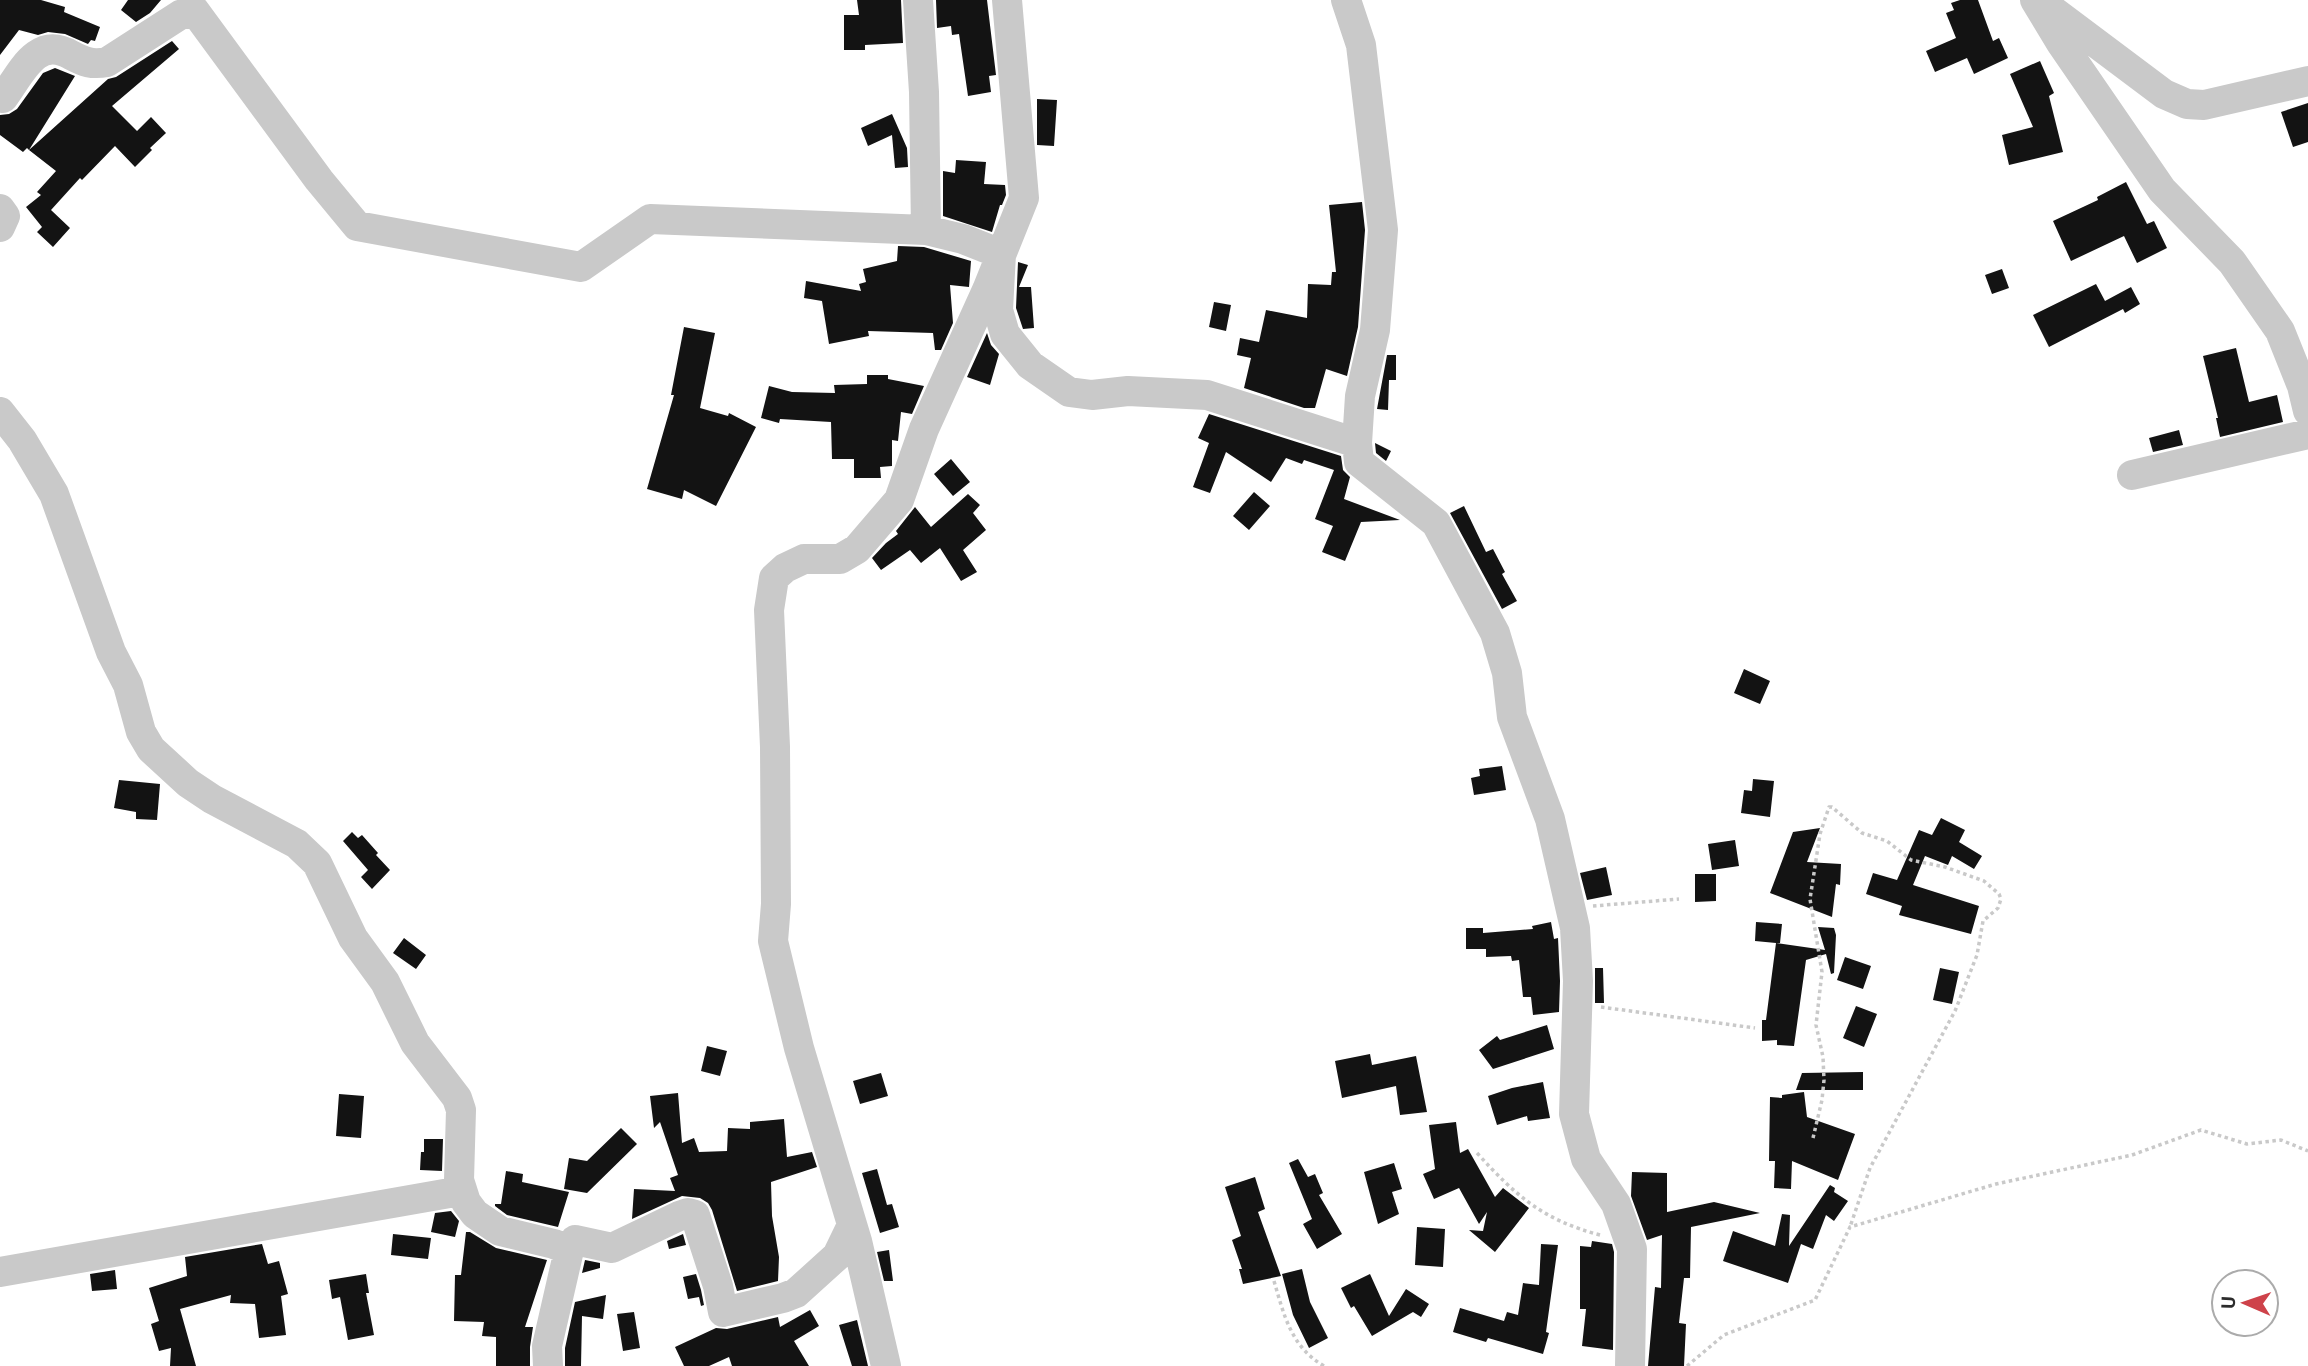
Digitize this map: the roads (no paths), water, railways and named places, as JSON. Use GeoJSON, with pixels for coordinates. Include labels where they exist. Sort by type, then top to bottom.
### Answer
{"type":"FeatureCollection","features":[{"type":"Feature","properties":{"kind":"street"},"geometry":{"type":"LineString","coordinates":[[918,0],[924,92],[926,230]]}},
{"type":"Feature","properties":{"kind":"street"},"geometry":{"type":"LineString","coordinates":[[886,1366],[852,1225],[799,1048],[773,941],[776,904],[775,747],[769,610],[774,578],[785,568],[804,559],[840,559],[857,549],[899,500],[924,429],[1024,198],[1007,0]]}},
{"type":"Feature","properties":{"kind":"street"},"geometry":{"type":"LineString","coordinates":[[1346,0],[1361,45],[1383,230],[1376,330],[1360,396],[1357,443],[1359,462],[1436,523],[1495,633],[1507,673],[1512,717],[1550,819],[1575,928],[1577,1004],[1574,1114],[1586,1159],[1616,1204],[1632,1249],[1630,1366]]}},
{"type":"Feature","properties":{"kind":"street"},"geometry":{"type":"LineString","coordinates":[[2036,0],[2164,94],[2186,104],[2204,105],[2308,81]]}},
{"type":"Feature","properties":{"kind":"street"},"geometry":{"type":"LineString","coordinates":[[2036,0],[2061,43],[2162,190],[2232,262],[2280,331],[2302,386],[2308,411]]}},
{"type":"Feature","properties":{"kind":"street"},"geometry":{"type":"LineString","coordinates":[[1,100],[42,49],[54,48],[84,62],[107,62],[196,5],[319,180],[357,226],[581,267],[650,219],[926,230],[963,239],[1001,254]]}},
{"type":"Feature","properties":{"kind":"street"},"geometry":{"type":"LineString","coordinates":[[0,209],[5,216],[0,227]]}},
{"type":"Feature","properties":{"kind":"street"},"geometry":{"type":"LineString","coordinates":[[1001,254],[998,310],[1005,334],[1030,365],[1069,392],[1092,395],[1128,391],[1207,395],[1357,443]]}},
{"type":"Feature","properties":{"kind":"street"},"geometry":{"type":"LineString","coordinates":[[0,412],[22,440],[54,494],[108,645],[128,685],[141,732],[151,749],[188,783],[212,799],[297,844],[317,863],[353,938],[385,982],[415,1043],[457,1098],[461,1110],[461,1191],[466,1202],[475,1214],[500,1231],[569,1250]]}},
{"type":"Feature","properties":{"kind":"street"},"geometry":{"type":"LineString","coordinates":[[2132,475],[2308,434]]}},
{"type":"Feature","properties":{"kind":"street"},"geometry":{"type":"LineString","coordinates":[[0,1272],[461,1191]]}},
{"type":"Feature","properties":{"kind":"street"},"geometry":{"type":"LineString","coordinates":[[548,1366],[547,1346],[569,1250],[575,1240],[612,1248],[679,1216],[688,1213],[695,1215],[718,1286],[723,1312],[796,1293],[837,1256],[852,1225]]}}]}
